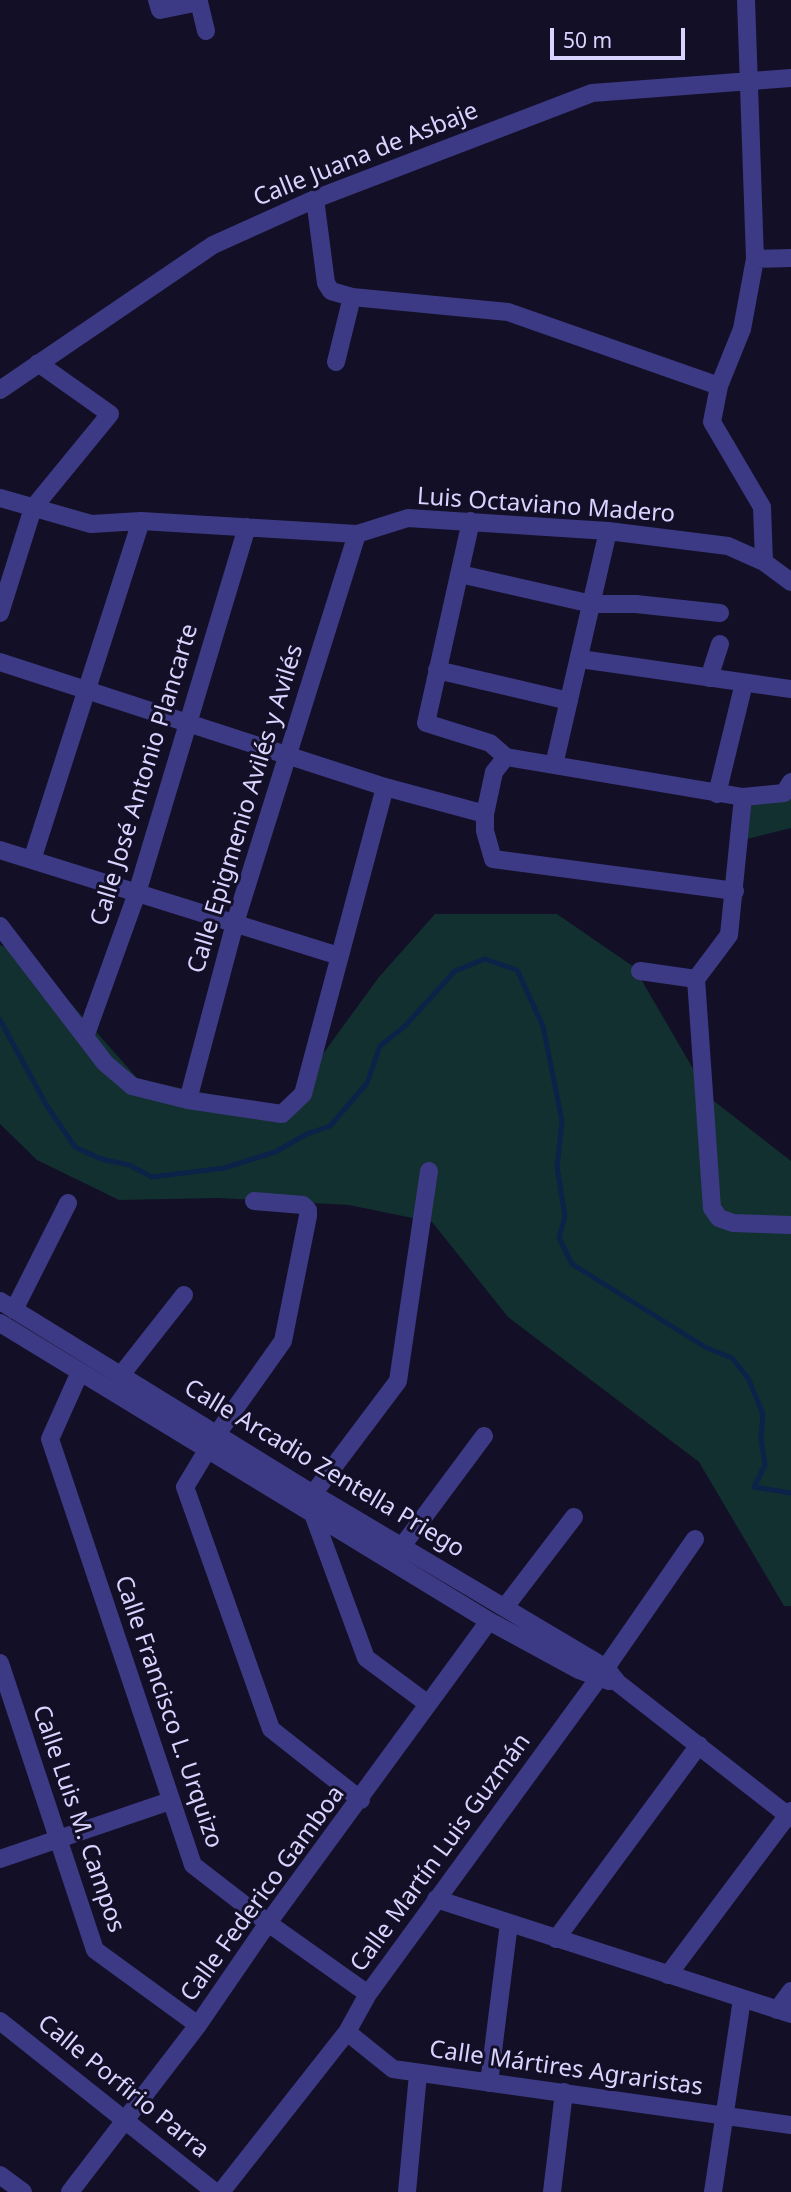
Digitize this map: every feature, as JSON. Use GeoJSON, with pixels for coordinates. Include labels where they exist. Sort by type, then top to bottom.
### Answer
{"type":"FeatureCollection","features":[{"type":"Feature","properties":{"kind":"street"},"geometry":{"type":"LineString","coordinates":[[158,0],[160,10],[199,2],[206,31]]}},
{"type":"Feature","properties":{"kind":"street"},"geometry":{"type":"LineString","coordinates":[[746,0],[755,259],[742,329],[719,386],[712,422],[762,507],[765,523],[764,562]]}},
{"type":"Feature","properties":{"kind":"street","name":"Calle Juana de Asbaje"},"geometry":{"type":"LineString","coordinates":[[0,390],[214,245],[316,199],[592,93],[791,78]]}},
{"type":"Feature","properties":{"kind":"street"},"geometry":{"type":"LineString","coordinates":[[316,199],[326,283],[331,291],[352,297],[508,312],[719,386]]}},
{"type":"Feature","properties":{"kind":"street"},"geometry":{"type":"LineString","coordinates":[[755,259],[791,258]]}},
{"type":"Feature","properties":{"kind":"street"},"geometry":{"type":"LineString","coordinates":[[336,362],[352,297]]}},
{"type":"Feature","properties":{"kind":"street"},"geometry":{"type":"LineString","coordinates":[[0,613],[33,508],[110,414],[37,363]]}},
{"type":"Feature","properties":{"kind":"street","name":"Luis Octaviano Madero"},"geometry":{"type":"LineString","coordinates":[[0,498],[91,524],[141,520],[357,534],[408,518],[608,531],[728,546],[764,562],[791,582]]}},
{"type":"Feature","properties":{"kind":"street"},"geometry":{"type":"LineString","coordinates":[[32,860],[141,520]]}},
{"type":"Feature","properties":{"kind":"street"},"geometry":{"type":"LineString","coordinates":[[471,521],[426,723],[490,743],[506,757],[717,794],[743,797],[789,794]]}},
{"type":"Feature","properties":{"kind":"street","name":"Calle José Antonio Plancarte"},"geometry":{"type":"LineString","coordinates":[[85,1037],[137,893],[247,527]]}},
{"type":"Feature","properties":{"kind":"street"},"geometry":{"type":"LineString","coordinates":[[554,765],[608,531]]}},
{"type":"Feature","properties":{"kind":"street","name":"Calle Epigmenio Avilés y Avilés"},"geometry":{"type":"LineString","coordinates":[[188,1100],[235,923],[357,534]]}},
{"type":"Feature","properties":{"kind":"street"},"geometry":{"type":"LineString","coordinates":[[460,575],[592,604],[636,604],[720,613]]}},
{"type":"Feature","properties":{"kind":"street"},"geometry":{"type":"LineString","coordinates":[[709,678],[720,644]]}},
{"type":"Feature","properties":{"kind":"street"},"geometry":{"type":"LineString","coordinates":[[580,659],[791,690]]}},
{"type":"Feature","properties":{"kind":"street"},"geometry":{"type":"LineString","coordinates":[[0,662],[386,787],[485,814]]}},
{"type":"Feature","properties":{"kind":"street"},"geometry":{"type":"LineString","coordinates":[[438,670],[569,701]]}},
{"type":"Feature","properties":{"kind":"street"},"geometry":{"type":"LineString","coordinates":[[717,794],[744,683]]}},
{"type":"Feature","properties":{"kind":"street"},"geometry":{"type":"LineString","coordinates":[[506,757],[494,772],[485,814],[485,831],[493,859],[735,891]]}},
{"type":"Feature","properties":{"kind":"street"},"geometry":{"type":"LineString","coordinates":[[0,926],[105,1063],[132,1086],[188,1100],[282,1114],[303,1094],[386,787]]}},
{"type":"Feature","properties":{"kind":"street"},"geometry":{"type":"LineString","coordinates":[[743,797],[729,935],[696,979],[712,1208],[719,1218],[733,1223],[791,1225]]}},
{"type":"Feature","properties":{"kind":"street"},"geometry":{"type":"LineString","coordinates":[[0,850],[339,956]]}},
{"type":"Feature","properties":{"kind":"street"},"geometry":{"type":"LineString","coordinates":[[640,971],[696,979]]}},
{"type":"Feature","properties":{"kind":"street"},"geometry":{"type":"LineString","coordinates":[[313,1494],[398,1381],[429,1171]]}},
{"type":"Feature","properties":{"kind":"street"},"geometry":{"type":"LineString","coordinates":[[254,1201],[303,1205],[308,1210],[283,1340],[212,1442],[185,1487],[271,1729],[361,1800]]}},
{"type":"Feature","properties":{"kind":"street"},"geometry":{"type":"LineString","coordinates":[[7,1306],[68,1203]]}},
{"type":"Feature","properties":{"kind":"street"},"geometry":{"type":"LineString","coordinates":[[121,1375],[184,1295]]}},
{"type":"Feature","properties":{"kind":"street","name":"Calle Arcadio Zentella Priego"},"geometry":{"type":"LineString","coordinates":[[7,1306],[121,1375],[313,1514],[489,1621],[602,1673]]}},
{"type":"Feature","properties":{"kind":"street","name":"Calle Arcadio Zentella Priego"},"geometry":{"type":"LineString","coordinates":[[0,1323],[80,1371],[313,1494],[505,1607],[618,1683],[790,1815]]}},
{"type":"Feature","properties":{"kind":"street","name":"Calle Francisco L. Urquizo"},"geometry":{"type":"LineString","coordinates":[[80,1371],[50,1439],[193,1865],[268,1923],[368,1994]]}},
{"type":"Feature","properties":{"kind":"street"},"geometry":{"type":"LineString","coordinates":[[391,1562],[484,1436]]}},
{"type":"Feature","properties":{"kind":"street"},"geometry":{"type":"LineString","coordinates":[[313,1514],[366,1658],[428,1704]]}},
{"type":"Feature","properties":{"kind":"street"},"geometry":{"type":"LineString","coordinates":[[505,1607],[574,1517]]}},
{"type":"Feature","properties":{"kind":"street","name":"Calle Martín Luis Guzmán"},"geometry":{"type":"LineString","coordinates":[[221,2192],[347,2032],[368,1994],[602,1673],[695,1539]]}},
{"type":"Feature","properties":{"kind":"street","name":"Calle Federico Gamboa"},"geometry":{"type":"LineString","coordinates":[[70,2192],[198,2025],[268,1923],[361,1800],[489,1621]]}},
{"type":"Feature","properties":{"kind":"street","name":"Calle Luis M. Campos"},"geometry":{"type":"LineString","coordinates":[[0,1663],[95,1950],[198,2025]]}},
{"type":"Feature","properties":{"kind":"street"},"geometry":{"type":"LineString","coordinates":[[556,1939],[699,1745]]}},
{"type":"Feature","properties":{"kind":"street"},"geometry":{"type":"LineString","coordinates":[[0,1859],[170,1801]]}},
{"type":"Feature","properties":{"kind":"street"},"geometry":{"type":"LineString","coordinates":[[668,1975],[790,1815]]}},
{"type":"Feature","properties":{"kind":"street"},"geometry":{"type":"LineString","coordinates":[[436,1899],[784,2012],[791,1991]]}},
{"type":"Feature","properties":{"kind":"street"},"geometry":{"type":"LineString","coordinates":[[489,2083],[509,1923]]}},
{"type":"Feature","properties":{"kind":"street"},"geometry":{"type":"LineString","coordinates":[[713,2192],[742,1999]]}},
{"type":"Feature","properties":{"kind":"street","name":"Calle Porfirio Parra"},"geometry":{"type":"LineString","coordinates":[[0,2021],[215,2192]]}},
{"type":"Feature","properties":{"kind":"street","name":"Calle Mártires Agraristas"},"geometry":{"type":"LineString","coordinates":[[347,2032],[393,2069],[791,2125]]}},
{"type":"Feature","properties":{"kind":"street"},"geometry":{"type":"LineString","coordinates":[[407,2192],[418,2074]]}},
{"type":"Feature","properties":{"kind":"street"},"geometry":{"type":"LineString","coordinates":[[552,2192],[564,2092]]}},
{"type":"Feature","properties":{"kind":"street"},"geometry":{"type":"LineString","coordinates":[[0,2175],[23,2192]]}},
{"type":"Feature","properties":{"kind":"green space"},"geometry":{"type":"Polygon","coordinates":[[[791,784],[791,828],[739,841],[744,799],[791,784]]]}},
{"type":"Feature","properties":{"kind":"green space"},"geometry":{"type":"Polygon","coordinates":[[[435,914],[557,914],[634,967],[710,1098],[791,1161],[791,1606],[784,1606],[699,1462],[508,1317],[432,1222],[349,1205],[218,1198],[119,1200],[37,1160],[0,1124],[0,945],[26,953],[138,1079],[282,1110],[379,977],[435,914]]]}},
{"type":"Feature","properties":{"kind":"waterway"},"geometry":{"type":"LineString","coordinates":[[0,1020],[47,1106],[75,1147],[101,1159],[129,1165],[152,1177],[224,1168],[275,1152],[307,1134],[330,1126],[367,1083],[380,1046],[404,1027],[455,971],[485,959],[517,970],[543,1026],[562,1121],[557,1167],[565,1216],[559,1238],[572,1264],[705,1347],[732,1358],[748,1378],[763,1414],[761,1438],[765,1465],[754,1487],[791,1493]]}}]}
